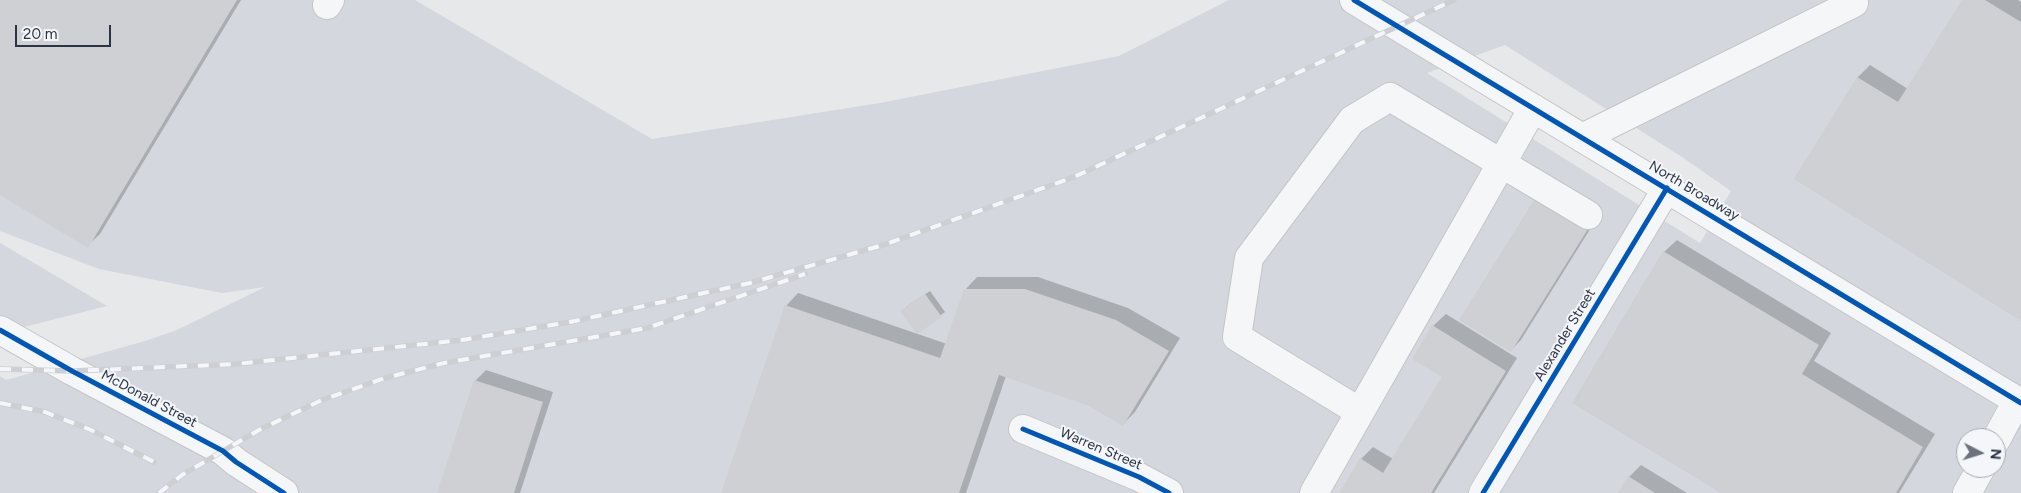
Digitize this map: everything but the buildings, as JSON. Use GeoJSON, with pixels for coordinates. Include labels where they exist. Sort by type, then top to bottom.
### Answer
{"type":"FeatureCollection","features":[{"type":"Feature","properties":{"kind":"street","name":"North Broadway"},"geometry":{"type":"LineString","coordinates":[[1354,0],[2019,402]]}},
{"type":"Feature","properties":{"kind":"street"},"geometry":{"type":"LineString","coordinates":[[1582,138],[1854,3]]}},
{"type":"Feature","properties":{"kind":"street"},"geometry":{"type":"LineString","coordinates":[[1360,412],[1237,337],[1249,258],[1352,120],[1390,97],[1502,162],[1588,215]]}},
{"type":"Feature","properties":{"kind":"street"},"geometry":{"type":"LineString","coordinates":[[1314,493],[1533,108]]}},
{"type":"Feature","properties":{"kind":"street","name":"Alexander Street"},"geometry":{"type":"LineString","coordinates":[[1483,493],[1667,188]]}},
{"type":"Feature","properties":{"kind":"street","name":"McDonald Street"},"geometry":{"type":"LineString","coordinates":[[0,330],[38,353],[223,451],[236,462],[284,493]]}},
{"type":"Feature","properties":{"kind":"street"},"geometry":{"type":"LineString","coordinates":[[2003,428],[2019,402]]}},
{"type":"Feature","properties":{"kind":"street","name":"Warren Street"},"geometry":{"type":"LineString","coordinates":[[1023,429],[1139,477],[1169,493]]}},
{"type":"Feature","properties":{"kind":"street"},"geometry":{"type":"LineString","coordinates":[[1967,493],[1975,478]]}},
{"type":"Feature","properties":{"kind":"shaded area"},"geometry":{"type":"Polygon","coordinates":[[[0,0],[415,0],[652,139],[880,103],[1119,56],[1229,0],[2021,0],[2021,493],[0,493],[0,376],[6,380],[145,341],[177,330],[265,287],[222,293],[99,269],[0,231],[0,0]],[[1505,45],[1427,73],[1700,243],[1731,191],[1682,157],[1505,45]]]}},
{"type":"Feature","properties":{"kind":"shaded area"},"geometry":{"type":"Polygon","coordinates":[[[0,243],[107,306],[4,332],[0,330],[0,243]]]}},
{"type":"Feature","properties":{"kind":"railway"},"geometry":{"type":"LineString","coordinates":[[0,369],[72,371],[236,364],[462,340],[570,322],[750,283],[883,245],[1074,177],[1454,0]]}},
{"type":"Feature","properties":{"kind":"railway"},"geometry":{"type":"LineString","coordinates":[[159,493],[182,475],[259,430],[322,400],[385,378],[444,363],[647,328],[805,274]]}},
{"type":"Feature","properties":{"kind":"railway"},"geometry":{"type":"LineString","coordinates":[[0,403],[45,412],[91,430],[154,462]]}},
{"type":"Feature","properties":{"kind":"cycle path"},"geometry":{"type":"LineString","coordinates":[[1354,0],[2021,403]]}},
{"type":"Feature","properties":{"kind":"cycle path"},"geometry":{"type":"LineString","coordinates":[[1483,493],[1667,188]]}},
{"type":"Feature","properties":{"kind":"cycle path"},"geometry":{"type":"LineString","coordinates":[[0,330],[72,371],[223,451],[236,462],[284,493]]}},
{"type":"Feature","properties":{"kind":"cycle path"},"geometry":{"type":"LineString","coordinates":[[1023,429],[1139,477],[1169,493]]}}]}
